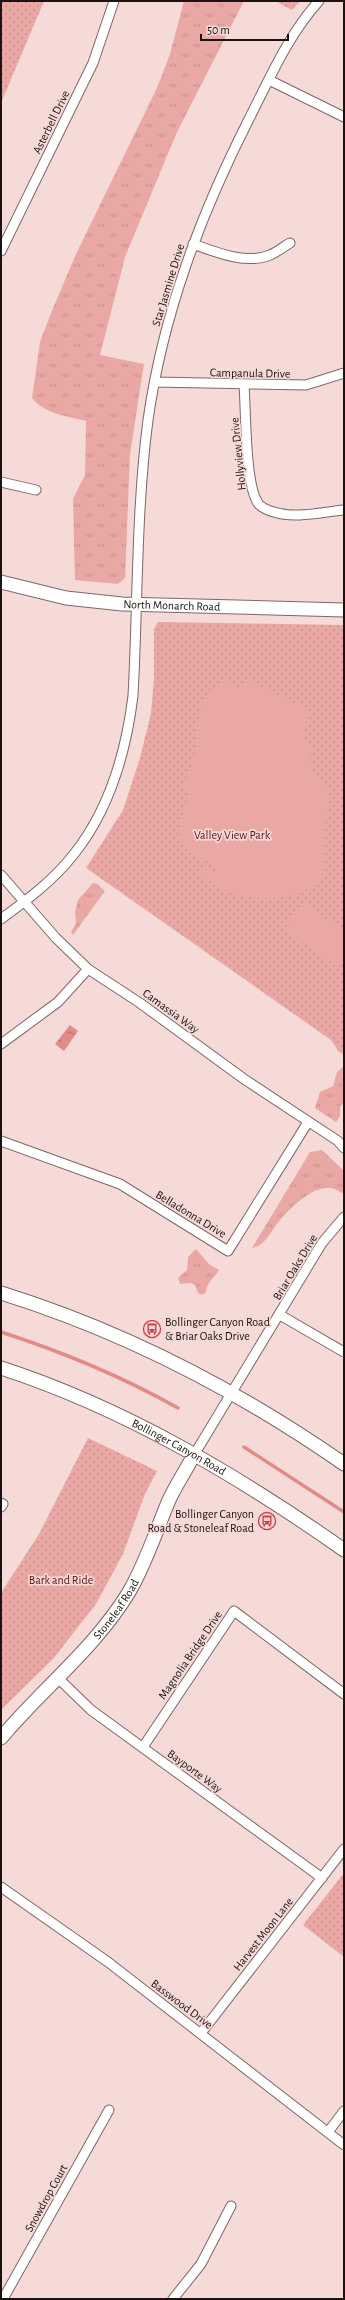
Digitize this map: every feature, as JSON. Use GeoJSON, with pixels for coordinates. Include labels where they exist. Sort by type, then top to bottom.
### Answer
{"type":"FeatureCollection","features":[{"type":"Feature","properties":{"kind":"main road","name":"North Monarch Road"},"geometry":{"type":"LineString","coordinates":[[1,582],[66,598],[137,605],[344,610]]}},
{"type":"Feature","properties":{"kind":"main road"},"geometry":{"type":"LineString","coordinates":[[1,1292],[94,1326],[233,1393],[284,1424],[344,1464]]}},
{"type":"Feature","properties":{"kind":"main road","name":"Bollinger Canyon Road"},"geometry":{"type":"LineString","coordinates":[[1,1368],[65,1392],[131,1422],[194,1455],[256,1492],[344,1550]]}},
{"type":"Feature","properties":{"kind":"main road","name":"Stoneleaf Road"},"geometry":{"type":"LineString","coordinates":[[1,1738],[22,1712],[90,1646],[129,1592],[170,1499],[194,1455]]}},
{"type":"Feature","properties":{"kind":"street","name":"Asterbell Drive"},"geometry":{"type":"LineString","coordinates":[[1,251],[93,62],[114,1]]}},
{"type":"Feature","properties":{"kind":"street","name":"Star Jasmine Drive"},"geometry":{"type":"LineString","coordinates":[[1,920],[25,902],[54,876],[74,854],[106,801],[117,773],[128,734],[133,696],[144,463],[155,382],[172,305],[193,244],[222,174],[269,80],[305,16],[319,1]]}},
{"type":"Feature","properties":{"kind":"street"},"geometry":{"type":"LineString","coordinates":[[269,80],[344,117]]}},
{"type":"Feature","properties":{"kind":"street"},"geometry":{"type":"LineString","coordinates":[[193,244],[224,254],[252,258],[270,255],[290,243]]}},
{"type":"Feature","properties":{"kind":"street","name":"Campanula Drive"},"geometry":{"type":"LineString","coordinates":[[155,382],[244,385],[306,385],[344,373]]}},
{"type":"Feature","properties":{"kind":"street","name":"Hollyview Drive"},"geometry":{"type":"LineString","coordinates":[[244,385],[246,429],[253,492],[259,504],[274,512],[288,514],[305,514],[344,510]]}},
{"type":"Feature","properties":{"kind":"street"},"geometry":{"type":"LineString","coordinates":[[1,482],[36,490]]}},
{"type":"Feature","properties":{"kind":"street","name":"Camassia Way"},"geometry":{"type":"LineString","coordinates":[[1,874],[56,938],[88,969],[140,1003],[244,1080],[338,1141],[344,1148]]}},
{"type":"Feature","properties":{"kind":"street"},"geometry":{"type":"LineString","coordinates":[[1,1044],[58,1002],[88,969]]}},
{"type":"Feature","properties":{"kind":"street","name":"Belladonna Drive"},"geometry":{"type":"LineString","coordinates":[[1,1141],[120,1184],[228,1251],[308,1122]]}},
{"type":"Feature","properties":{"kind":"street","name":"Briar Oaks Drive"},"geometry":{"type":"LineString","coordinates":[[194,1455],[233,1393],[322,1243],[344,1216]]}},
{"type":"Feature","properties":{"kind":"street"},"geometry":{"type":"LineString","coordinates":[[280,1315],[344,1352]]}},
{"type":"Feature","properties":{"kind":"street"},"geometry":{"type":"LineString","coordinates":[[1,1502],[3,1504],[1,1507]]}},
{"type":"Feature","properties":{"kind":"street","name":"Magnolia Bridge Drive"},"geometry":{"type":"LineString","coordinates":[[143,1747],[234,1611],[344,1694]]}},
{"type":"Feature","properties":{"kind":"street","name":"Bayporte Way"},"geometry":{"type":"LineString","coordinates":[[58,1678],[90,1710],[322,1878]]}},
{"type":"Feature","properties":{"kind":"street","name":"Harvest Moon Lane"},"geometry":{"type":"LineString","coordinates":[[201,2033],[344,1849]]}},
{"type":"Feature","properties":{"kind":"street","name":"Basswood Drive"},"geometry":{"type":"LineString","coordinates":[[1,1887],[53,1922],[201,2033],[344,2145]]}},
{"type":"Feature","properties":{"kind":"street","name":"Snowdrop Court"},"geometry":{"type":"LineString","coordinates":[[4,2299],[109,2110]]}},
{"type":"Feature","properties":{"kind":"street"},"geometry":{"type":"LineString","coordinates":[[328,2132],[344,2111]]}},
{"type":"Feature","properties":{"kind":"street"},"geometry":{"type":"LineString","coordinates":[[173,2299],[201,2264],[231,2206]]}},
{"type":"Feature","properties":{"kind":"green space"},"geometry":{"type":"Polygon","coordinates":[[[1,1],[44,1],[1,103],[1,1]]]}},
{"type":"Feature","properties":{"kind":"green space"},"geometry":{"type":"Polygon","coordinates":[[[184,1],[244,1],[177,132],[125,257],[100,355],[144,364],[130,454],[125,578],[118,584],[75,580],[73,499],[85,475],[86,421],[50,411],[43,408],[32,398],[40,342],[76,254],[157,88],[170,54],[184,1]]]}},
{"type":"Feature","properties":{"kind":"green space"},"geometry":{"type":"Polygon","coordinates":[[[275,1],[300,1],[292,10],[275,1]]]}},
{"type":"Feature","properties":{"kind":"green space","name":"Valley View Park"},"geometry":{"type":"Polygon","coordinates":[[[158,622],[344,625],[344,1054],[339,1052],[331,1040],[86,868],[123,810],[140,758],[151,713],[154,679],[154,629],[158,622]]]}},
{"type":"Feature","properties":{"kind":"green space"},"geometry":{"type":"Polygon","coordinates":[[[227,680],[233,687],[239,688],[248,680],[311,711],[304,728],[303,740],[312,747],[310,761],[312,770],[329,791],[330,795],[324,835],[325,865],[322,875],[316,883],[307,890],[296,894],[284,897],[259,898],[248,897],[227,891],[204,877],[197,867],[215,872],[217,865],[189,852],[180,840],[180,824],[190,792],[182,789],[194,757],[201,706],[209,692],[227,680]]]}},
{"type":"Feature","properties":{"kind":"green space"},"geometry":{"type":"Polygon","coordinates":[[[93,883],[97,884],[105,891],[73,935],[71,932],[76,924],[75,912],[78,900],[93,883]]]}},
{"type":"Feature","properties":{"kind":"green space"},"geometry":{"type":"Polygon","coordinates":[[[304,902],[344,932],[344,956],[336,966],[284,929],[304,902]]]}},
{"type":"Feature","properties":{"kind":"green space"},"geometry":{"type":"Polygon","coordinates":[[[344,1066],[344,1102],[340,1107],[340,1116],[336,1122],[315,1108],[320,1092],[333,1086],[337,1072],[344,1066]]]}},
{"type":"Feature","properties":{"kind":"green space"},"geometry":{"type":"Polygon","coordinates":[[[322,1150],[344,1171],[344,1192],[341,1193],[334,1189],[326,1188],[309,1194],[292,1207],[265,1241],[257,1247],[252,1248],[310,1152],[322,1150]]]}},
{"type":"Feature","properties":{"kind":"green space"},"geometry":{"type":"Polygon","coordinates":[[[196,1249],[210,1265],[219,1270],[209,1283],[206,1292],[202,1295],[198,1293],[195,1285],[191,1283],[180,1284],[178,1278],[187,1270],[188,1257],[196,1249]]]}},
{"type":"Feature","properties":{"kind":"green space","name":"Bark and Ride"},"geometry":{"type":"Polygon","coordinates":[[[88,1438],[157,1471],[145,1494],[123,1554],[96,1604],[53,1659],[1,1710],[1,1593],[39,1534],[88,1438]]]}},
{"type":"Feature","properties":{"kind":"green space"},"geometry":{"type":"Polygon","coordinates":[[[344,1873],[344,1957],[303,1925],[344,1873]]]}},
{"type":"Feature","properties":{"kind":"water"},"geometry":{"type":"Polygon","coordinates":[[[70,1025],[78,1031],[64,1051],[55,1044],[70,1025]]]}},
{"type":"Feature","properties":{"kind":"waterway"},"geometry":{"type":"LineString","coordinates":[[1,1332],[47,1348],[113,1375],[178,1408]]}},
{"type":"Feature","properties":{"kind":"waterway"},"geometry":{"type":"LineString","coordinates":[[244,1447],[344,1512]]}},
{"type":"Feature","properties":{"kind":"place","name":"Bollinger Canyon Road & Briar Oaks Drive"},"geometry":{"type":"Point","coordinates":[152,1329]}},
{"type":"Feature","properties":{"kind":"place","name":"Bollinger Canyon Road & Stoneleaf Road"},"geometry":{"type":"Point","coordinates":[267,1521]}}]}
